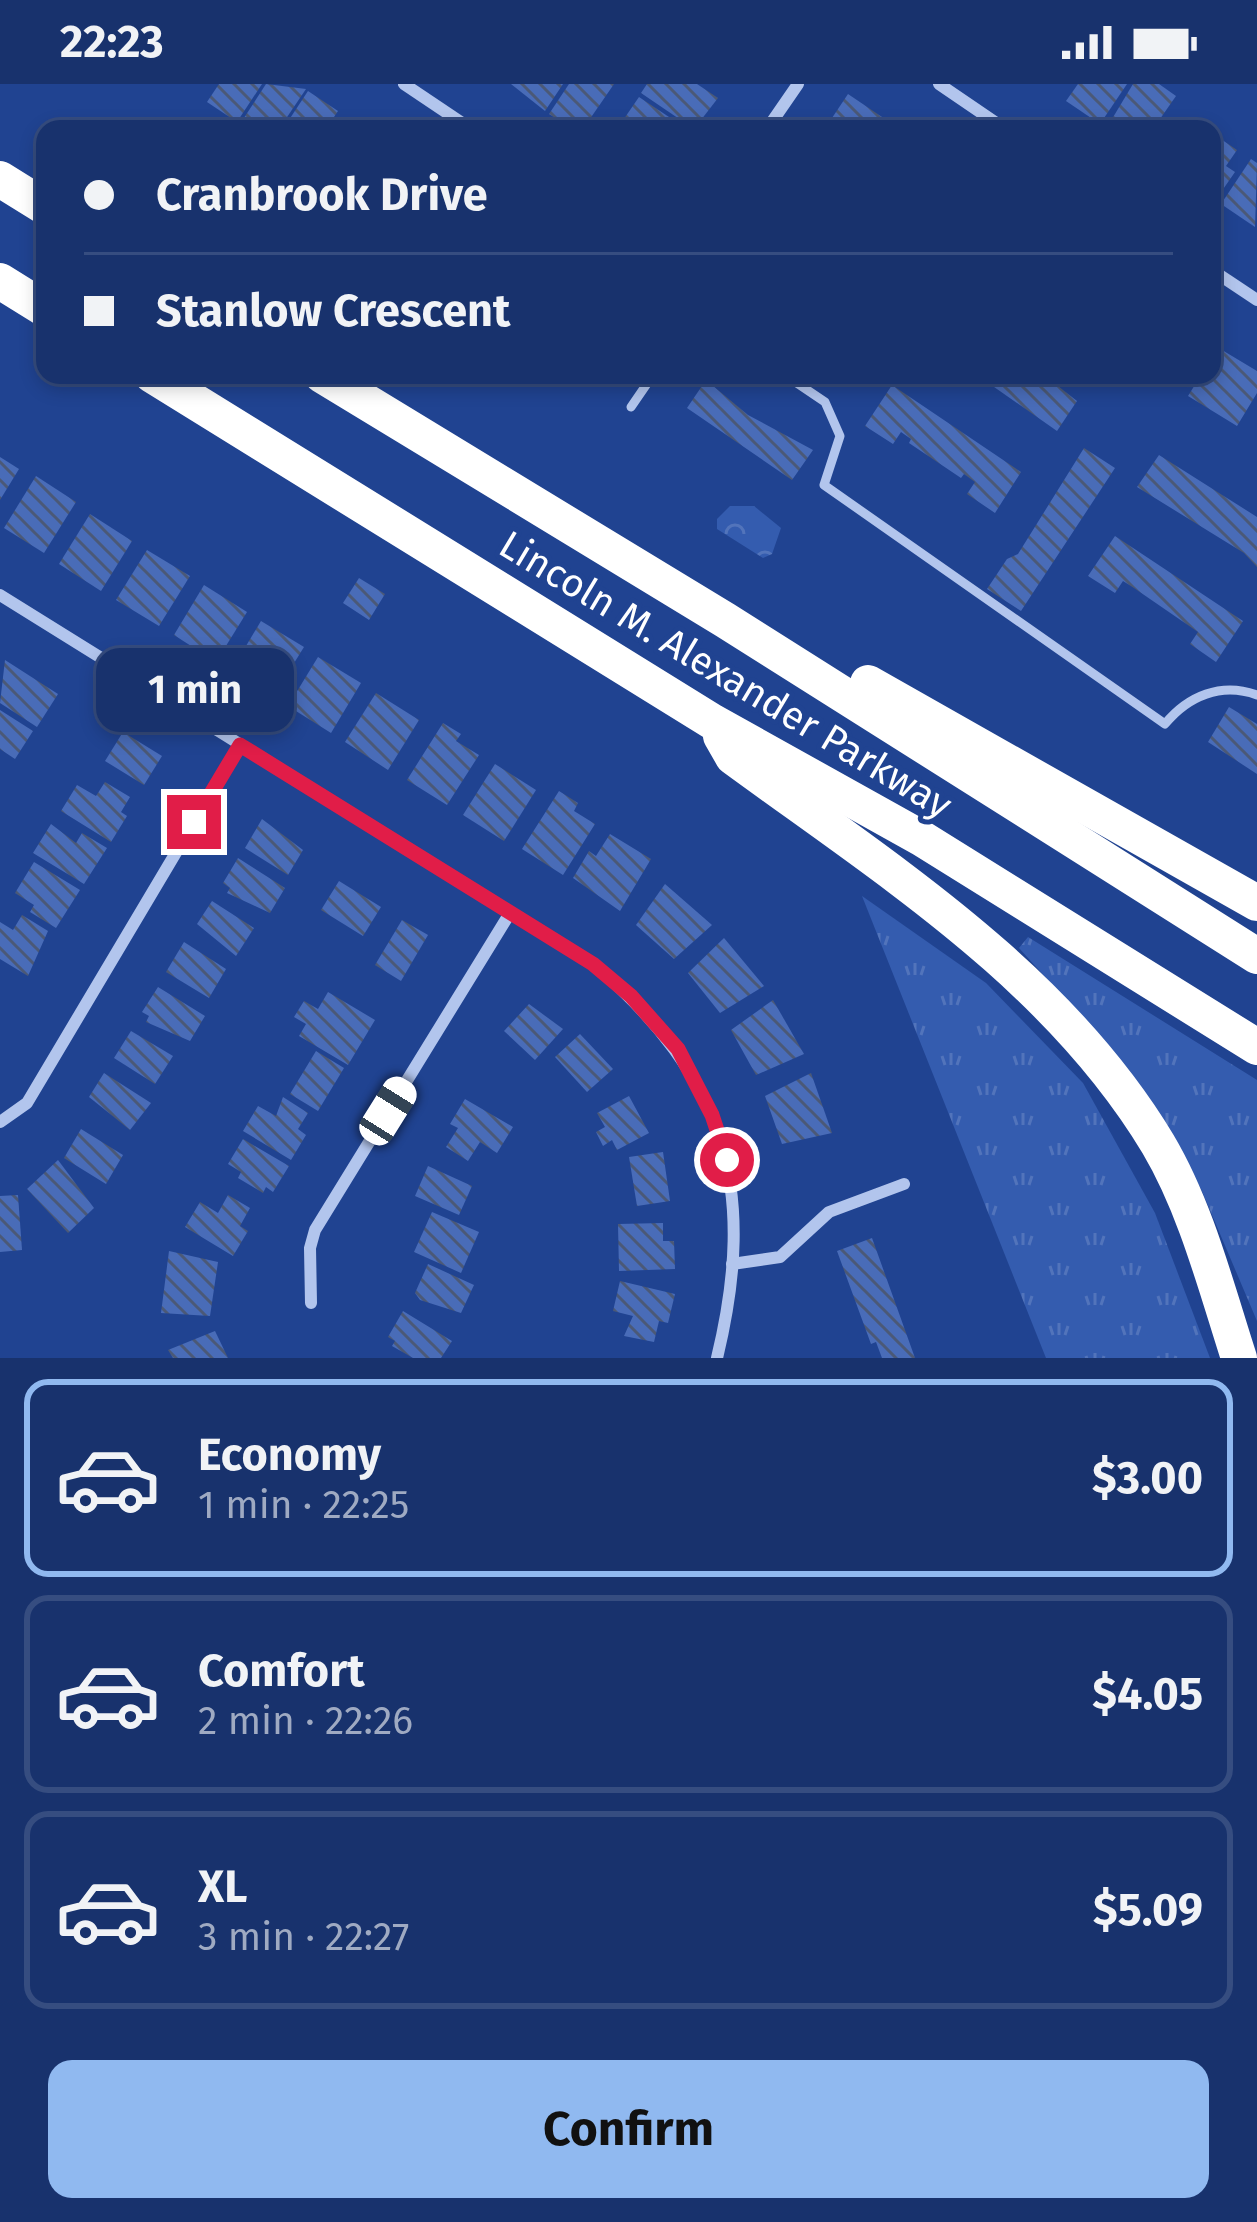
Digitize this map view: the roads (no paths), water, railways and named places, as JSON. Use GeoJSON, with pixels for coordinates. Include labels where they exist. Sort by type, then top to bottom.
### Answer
{"type":"FeatureCollection","features":[{"type":"Feature","properties":{"kind":"highway"},"geometry":{"type":"LineString","coordinates":[[0,179],[36,201]]}},
{"type":"Feature","properties":{"kind":"highway"},"geometry":{"type":"LineString","coordinates":[[0,281],[36,303]]}},
{"type":"Feature","properties":{"kind":"highway","name":"Lincoln M. Alexander Parkway"},"geometry":{"type":"LineString","coordinates":[[167,384],[713,722],[921,838],[1257,1047]]}},
{"type":"Feature","properties":{"kind":"highway","name":"Lincoln M. Alexander Parkway"},"geometry":{"type":"LineString","coordinates":[[337,384],[725,620],[1257,956]]}},
{"type":"Feature","properties":{"kind":"highway"},"geometry":{"type":"LineString","coordinates":[[725,620],[782,635],[1257,903]]}},
{"type":"Feature","properties":{"kind":"highway"},"geometry":{"type":"LineString","coordinates":[[713,722],[733,757],[978,937],[1088,1046],[1158,1144],[1196,1227],[1239,1358]]}},
{"type":"Feature","properties":{"kind":"street"},"geometry":{"type":"LineString","coordinates":[[404,84],[458,120]]}},
{"type":"Feature","properties":{"kind":"street"},"geometry":{"type":"LineString","coordinates":[[773,120],[798,84]]}},
{"type":"Feature","properties":{"kind":"street"},"geometry":{"type":"LineString","coordinates":[[939,84],[992,120]]}},
{"type":"Feature","properties":{"kind":"street"},"geometry":{"type":"LineString","coordinates":[[1221,276],[1257,300]]}},
{"type":"Feature","properties":{"kind":"street"},"geometry":{"type":"LineString","coordinates":[[0,595],[593,964],[646,1011],[678,1049],[712,1115],[727,1160],[734,1211],[732,1264],[717,1358]]}},
{"type":"Feature","properties":{"kind":"street"},"geometry":{"type":"LineString","coordinates":[[0,1122],[27,1103],[240,745]]}},
{"type":"Feature","properties":{"kind":"street"},"geometry":{"type":"LineString","coordinates":[[310,1303],[310,1248],[315,1230],[510,914]]}},
{"type":"Feature","properties":{"kind":"street"},"geometry":{"type":"LineString","coordinates":[[732,1264],[780,1256],[829,1211],[904,1184]]}},
{"type":"Feature","properties":{"kind":"lane"},"geometry":{"type":"LineString","coordinates":[[632,407],[647,384]]}},
{"type":"Feature","properties":{"kind":"lane"},"geometry":{"type":"LineString","coordinates":[[798,384],[825,402],[840,436],[824,485],[1165,724],[1180,705],[1214,691],[1257,695]]}}]}
